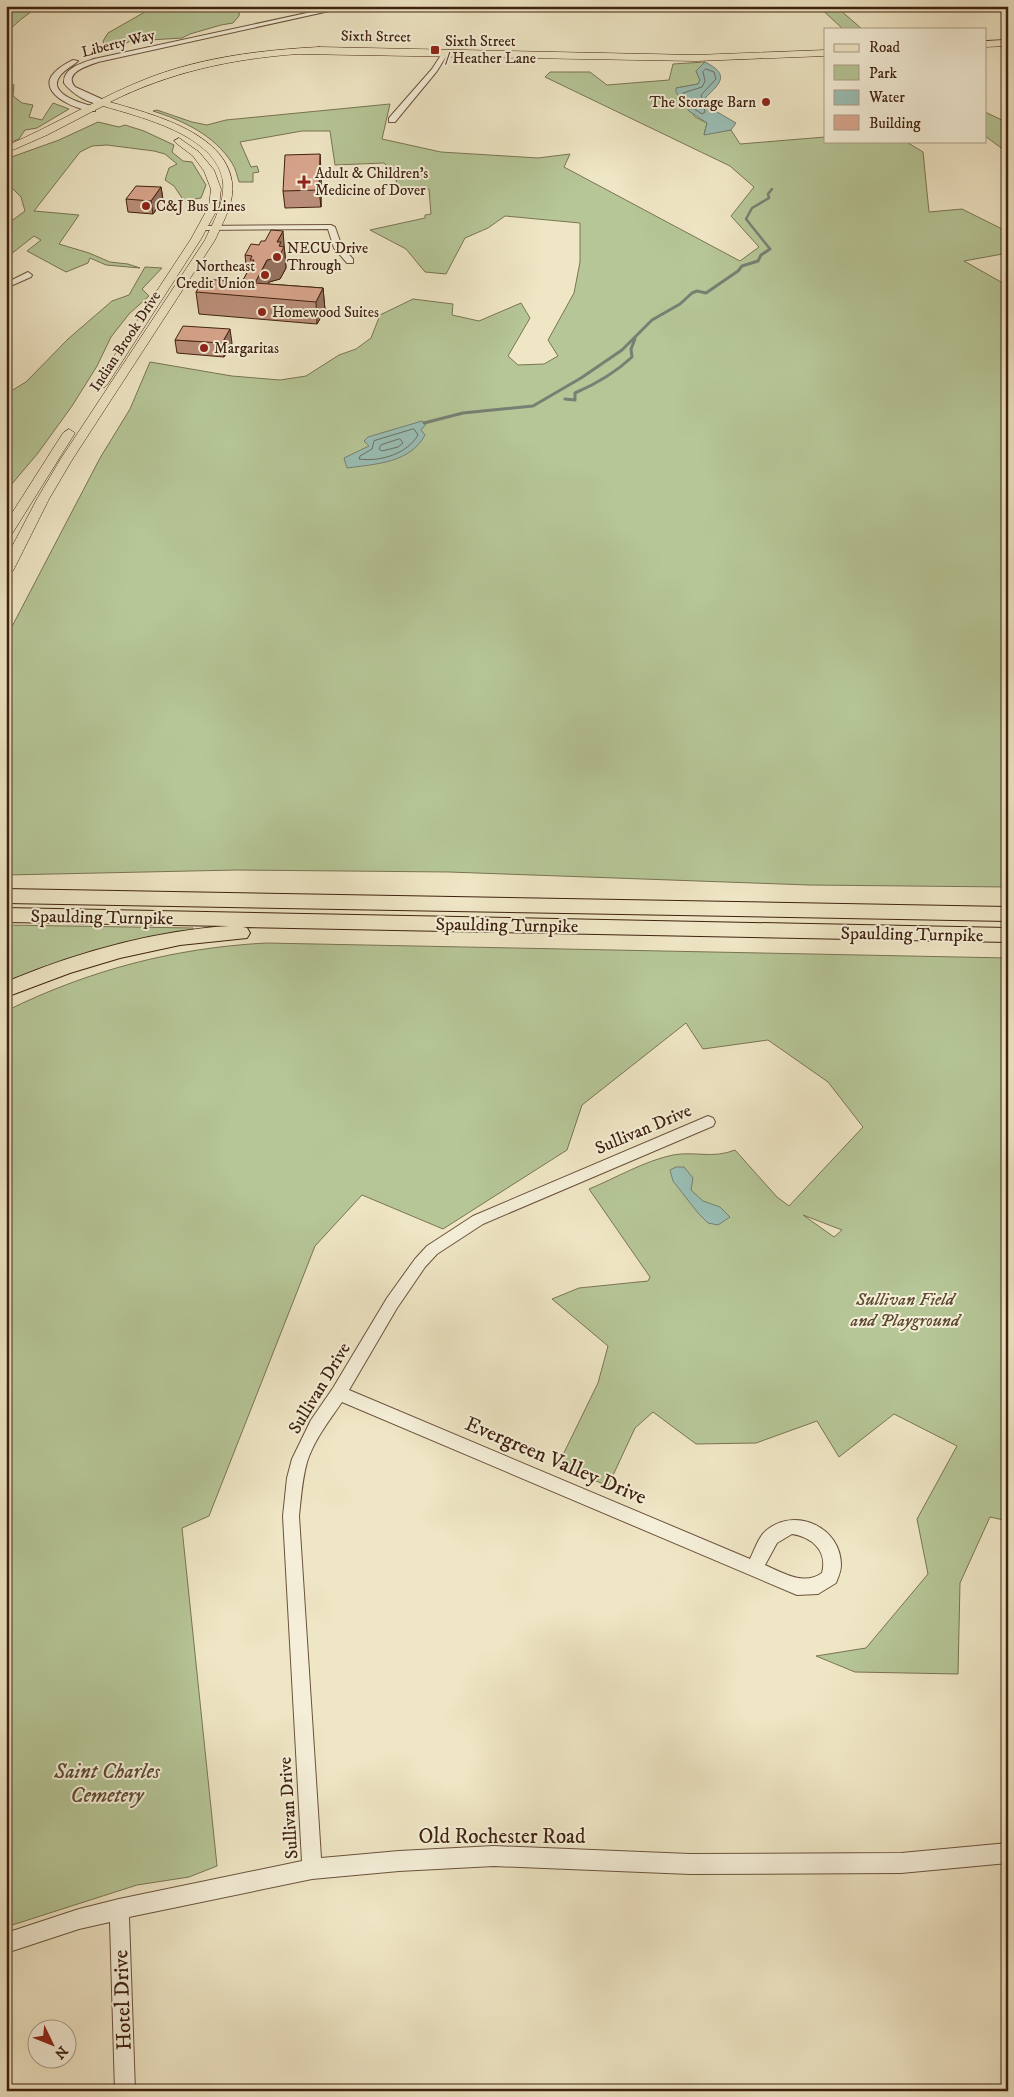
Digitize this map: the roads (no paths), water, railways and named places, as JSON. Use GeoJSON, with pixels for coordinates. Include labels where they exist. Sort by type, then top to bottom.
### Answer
{"type":"FeatureCollection","features":[{"type":"Feature","properties":{"kind":"highway","name":"Spaulding Turnpike"},"geometry":{"type":"LineString","coordinates":[[6,896],[1008,914]]}},
{"type":"Feature","properties":{"kind":"highway","name":"Spaulding Turnpike"},"geometry":{"type":"LineString","coordinates":[[6,915],[1008,936]]}},
{"type":"Feature","properties":{"kind":"highway"},"geometry":{"type":"LineString","coordinates":[[6,990],[66,966],[114,952],[168,940],[230,933],[326,930],[373,923]]}},
{"type":"Feature","properties":{"kind":"main road"},"geometry":{"type":"LineString","coordinates":[[986,44],[1008,42]]}},
{"type":"Feature","properties":{"kind":"main road","name":"Sixth Street"},"geometry":{"type":"LineString","coordinates":[[6,150],[140,85],[170,73],[243,57],[319,50],[696,58],[824,53]]}},
{"type":"Feature","properties":{"kind":"main road","name":"Indian Brook Drive"},"geometry":{"type":"LineString","coordinates":[[6,571],[63,466],[217,229],[226,210],[228,191],[223,166],[214,154],[196,139],[176,127],[104,103]]}},
{"type":"Feature","properties":{"kind":"main road","name":"Indian Brook Drive"},"geometry":{"type":"LineString","coordinates":[[6,534],[202,228],[214,206],[216,189],[210,170],[202,159],[184,144],[161,131],[92,109]]}},
{"type":"Feature","properties":{"kind":"street","name":"Liberty Way"},"geometry":{"type":"LineString","coordinates":[[104,103],[85,98],[74,92],[67,78],[80,66],[96,60],[349,6]]}},
{"type":"Feature","properties":{"kind":"street","name":"Liberty Way"},"geometry":{"type":"LineString","coordinates":[[92,109],[68,101],[56,93],[52,83],[58,72],[79,60],[102,52],[168,45]]}},
{"type":"Feature","properties":{"kind":"street"},"geometry":{"type":"LineString","coordinates":[[392,120],[435,70],[444,53]]}},
{"type":"Feature","properties":{"kind":"street"},"geometry":{"type":"LineString","coordinates":[[202,228],[331,227],[338,248],[350,261]]}},
{"type":"Feature","properties":{"kind":"street"},"geometry":{"type":"LineString","coordinates":[[6,286],[28,275]]}},
{"type":"Feature","properties":{"kind":"street","name":"Sullivan Drive"},"geometry":{"type":"LineString","coordinates":[[312,1869],[291,1516],[295,1478],[300,1459],[317,1426],[339,1393],[392,1303],[420,1263],[432,1250],[478,1220],[708,1122]]}},
{"type":"Feature","properties":{"kind":"street","name":"Evergreen Valley Drive"},"geometry":{"type":"LineString","coordinates":[[339,1393],[797,1587],[817,1588],[826,1583],[831,1575],[832,1553],[826,1542],[817,1534],[806,1529],[794,1527],[782,1529],[773,1535],[755,1568]]}},
{"type":"Feature","properties":{"kind":"street","name":"Old Rochester Road"},"geometry":{"type":"LineString","coordinates":[[6,1943],[79,1919],[119,1909],[312,1869],[434,1858],[494,1856],[690,1864],[892,1863],[1008,1853]]}},
{"type":"Feature","properties":{"kind":"street","name":"Hotel Drive"},"geometry":{"type":"LineString","coordinates":[[119,1909],[125,2091]]}},
{"type":"Feature","properties":{"kind":"water"},"geometry":{"type":"Polygon","coordinates":[[[705,62],[718,70],[721,78],[716,87],[706,97],[707,106],[736,123],[731,130],[704,135],[707,123],[689,111],[676,92],[676,88],[698,84],[700,80],[696,71],[705,62]]]}},
{"type":"Feature","properties":{"kind":"water"},"geometry":{"type":"Polygon","coordinates":[[[422,421],[426,424],[421,430],[425,435],[411,451],[401,457],[380,463],[347,468],[344,458],[369,446],[364,441],[368,437],[422,421]]]}},
{"type":"Feature","properties":{"kind":"water"},"geometry":{"type":"Polygon","coordinates":[[[676,1167],[684,1167],[693,1178],[691,1190],[703,1201],[720,1207],[730,1217],[718,1225],[708,1223],[673,1181],[670,1170],[676,1167]]]}},
{"type":"Feature","properties":{"kind":"waterway"},"geometry":{"type":"LineString","coordinates":[[770,249],[746,219],[752,208],[769,198],[768,194],[772,189]]}},
{"type":"Feature","properties":{"kind":"waterway"},"geometry":{"type":"LineString","coordinates":[[424,423],[463,413],[533,406],[581,378],[622,350],[652,320],[680,304],[692,293],[697,291],[706,293],[738,271],[742,266],[758,261],[761,255],[770,249]]}},
{"type":"Feature","properties":{"kind":"waterway"},"geometry":{"type":"LineString","coordinates":[[565,399],[575,400],[575,393],[605,378],[626,363],[632,357],[631,349],[635,339]]}},
{"type":"Feature","properties":{"kind":"place","name":"Sixth Street / Heather Lane"},"geometry":{"type":"Point","coordinates":[435,50]}},
{"type":"Feature","properties":{"kind":"place","name":"The Storage Barn"},"geometry":{"type":"Point","coordinates":[766,102]}},
{"type":"Feature","properties":{"kind":"place","name":"Adult & Children's Medicine of Dover"},"geometry":{"type":"Point","coordinates":[304,182]}},
{"type":"Feature","properties":{"kind":"place","name":"C&J Bus Lines"},"geometry":{"type":"Point","coordinates":[146,206]}},
{"type":"Feature","properties":{"kind":"place","name":"NECU Drive Through"},"geometry":{"type":"Point","coordinates":[277,257]}},
{"type":"Feature","properties":{"kind":"place","name":"Northeast Credit Union"},"geometry":{"type":"Point","coordinates":[265,275]}},
{"type":"Feature","properties":{"kind":"place","name":"Homewood Suites"},"geometry":{"type":"Point","coordinates":[262,312]}},
{"type":"Feature","properties":{"kind":"place","name":"Margaritas"},"geometry":{"type":"Point","coordinates":[204,348]}},
{"type":"Feature","properties":{"kind":"park label","name":"Sullivan Field and Playground"},"geometry":{"type":"Point","coordinates":[905,1309]}},
{"type":"Feature","properties":{"kind":"park label","name":"Saint Charles Cemetery"},"geometry":{"type":"Point","coordinates":[107,1783]}}]}
